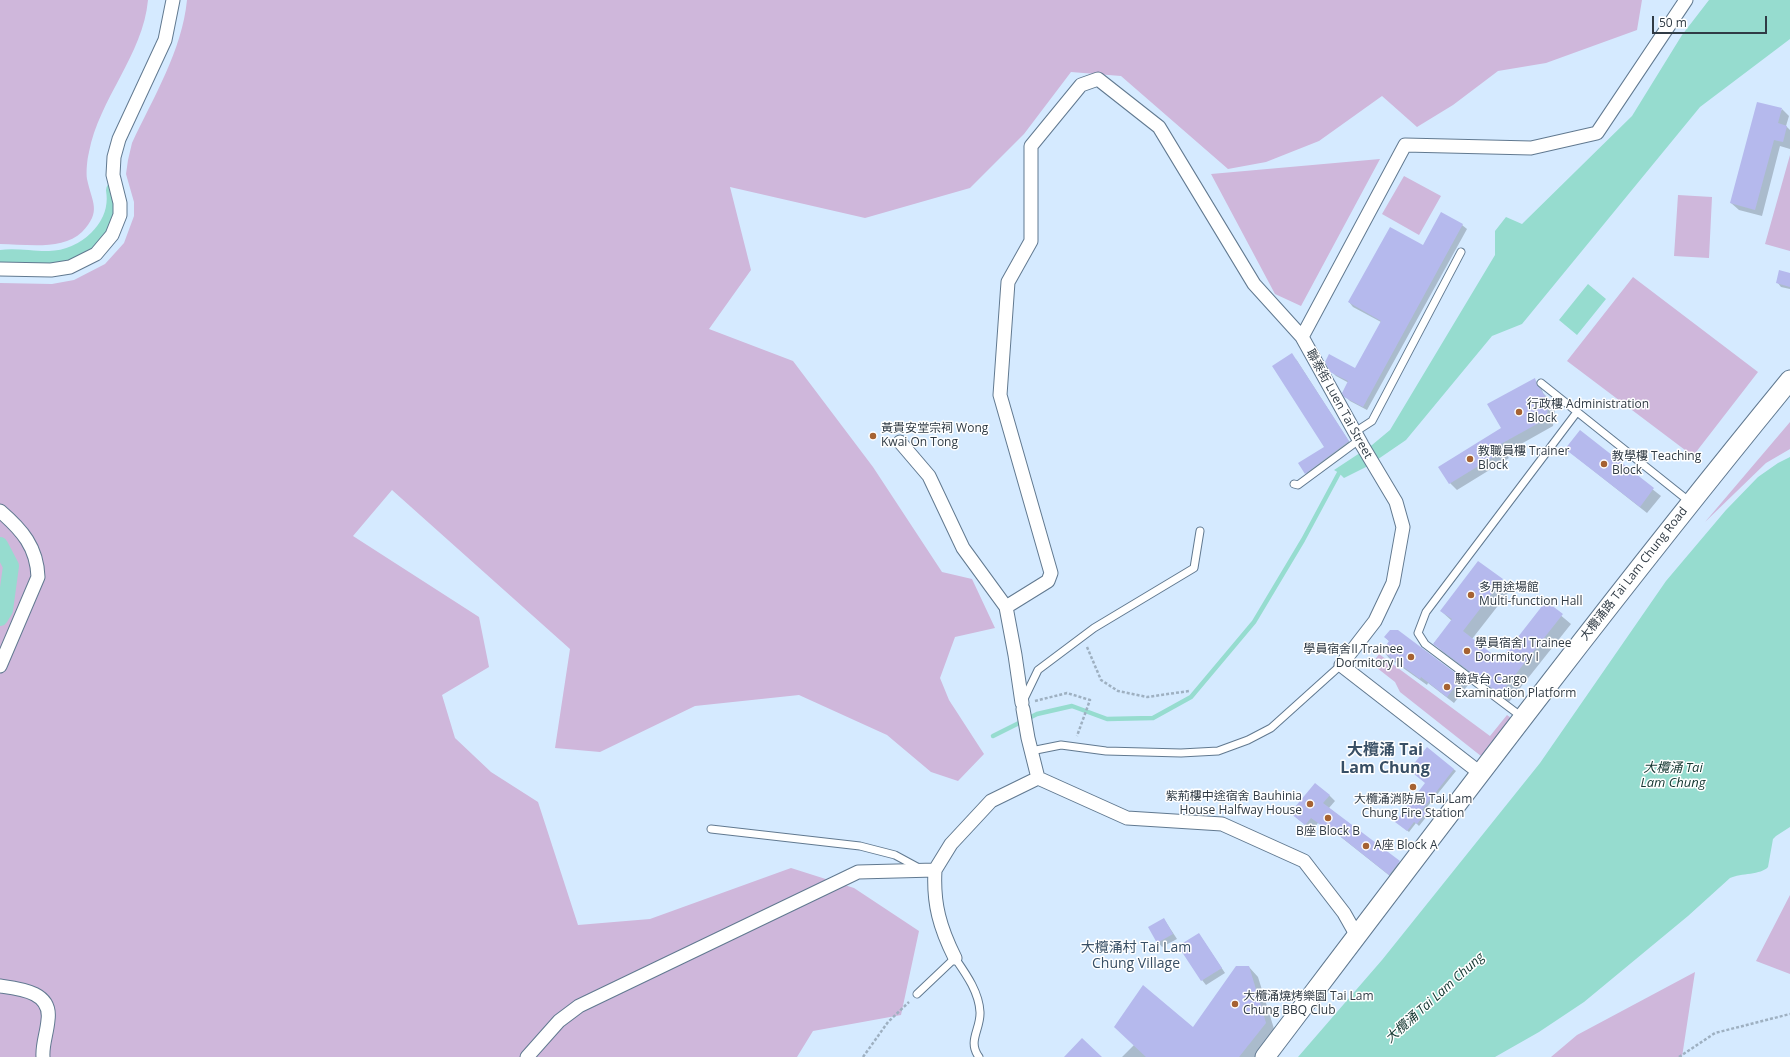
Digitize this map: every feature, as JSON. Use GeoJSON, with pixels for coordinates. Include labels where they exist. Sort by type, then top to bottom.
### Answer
{"type":"FeatureCollection","features":[{"type":"Feature","properties":{"kind":"street"},"geometry":{"type":"LineString","coordinates":[[0,269],[51,270],[70,267],[96,254],[112,235],[120,215],[120,204],[113,175],[114,157],[119,139],[165,40],[173,0]]}},
{"type":"Feature","properties":{"kind":"street","name":"聯泰街 Luen Tai Street"},"geometry":{"type":"LineString","coordinates":[[1341,665],[1375,621],[1393,584],[1403,527],[1396,502],[1302,337],[1405,145],[1531,148],[1597,133],[1686,0]]}},
{"type":"Feature","properties":{"kind":"street"},"geometry":{"type":"LineString","coordinates":[[1006,607],[1048,581],[1051,573],[1000,395],[1008,282],[1031,241],[1032,146],[1081,85],[1098,79],[1159,127],[1254,284],[1302,337]]}},
{"type":"Feature","properties":{"kind":"street","name":"大欖涌路 Tai Lam Chung Road"},"geometry":{"type":"LineString","coordinates":[[1265,1057],[1522,717],[1690,502],[1790,380]]}},
{"type":"Feature","properties":{"kind":"street"},"geometry":{"type":"LineString","coordinates":[[900,442],[929,476],[963,548],[1006,607],[1028,738],[1038,778]]}},
{"type":"Feature","properties":{"kind":"street"},"geometry":{"type":"LineString","coordinates":[[0,511],[10,520],[33,548],[38,563],[38,577],[0,666]]}},
{"type":"Feature","properties":{"kind":"street"},"geometry":{"type":"LineString","coordinates":[[1341,665],[1480,773]]}},
{"type":"Feature","properties":{"kind":"street"},"geometry":{"type":"LineString","coordinates":[[527,1057],[559,1021],[584,1004],[858,872],[929,870],[991,801],[1038,778]]}},
{"type":"Feature","properties":{"kind":"street"},"geometry":{"type":"LineString","coordinates":[[1038,778],[1127,818],[1222,824],[1304,861],[1344,913],[1357,936]]}},
{"type":"Feature","properties":{"kind":"street"},"geometry":{"type":"LineString","coordinates":[[929,870],[943,934],[955,958]]}},
{"type":"Feature","properties":{"kind":"street"},"geometry":{"type":"LineString","coordinates":[[0,986],[24,989],[37,995],[48,1007],[49,1019],[43,1057]]}},
{"type":"Feature","properties":{"kind":"lane"},"geometry":{"type":"LineString","coordinates":[[1294,484],[1298,485],[1359,439],[1372,421],[1461,252]]}},
{"type":"Feature","properties":{"kind":"lane"},"geometry":{"type":"LineString","coordinates":[[1541,383],[1690,502]]}},
{"type":"Feature","properties":{"kind":"lane"},"geometry":{"type":"LineString","coordinates":[[1522,717],[1424,644],[1418,633],[1426,612],[1577,412]]}},
{"type":"Feature","properties":{"kind":"lane"},"geometry":{"type":"LineString","coordinates":[[1023,703],[1038,670],[1094,628],[1194,568],[1200,531]]}},
{"type":"Feature","properties":{"kind":"lane"},"geometry":{"type":"LineString","coordinates":[[1031,751],[1061,745],[1106,751],[1181,754],[1218,750],[1248,740],[1271,728],[1341,665]]}},
{"type":"Feature","properties":{"kind":"lane"},"geometry":{"type":"LineString","coordinates":[[711,829],[860,846],[895,855],[929,870]]}},
{"type":"Feature","properties":{"kind":"lane"},"geometry":{"type":"LineString","coordinates":[[917,994],[955,958],[967,974],[977,997],[980,1012],[978,1028],[973,1040],[976,1053],[979,1057]]}},
{"type":"Feature","properties":{"kind":"path"},"geometry":{"type":"LineString","coordinates":[[1083,637],[1090,657],[1101,680],[1118,691],[1147,697],[1189,691]]}},
{"type":"Feature","properties":{"kind":"path"},"geometry":{"type":"LineString","coordinates":[[1023,703],[1033,702],[1067,693],[1090,700],[1080,729]]}},
{"type":"Feature","properties":{"kind":"path"},"geometry":{"type":"LineString","coordinates":[[863,1057],[888,1022],[917,994]]}},
{"type":"Feature","properties":{"kind":"path"},"geometry":{"type":"LineString","coordinates":[[1679,1057],[1715,1033],[1790,1014]]}},
{"type":"Feature","properties":{"kind":"shaded area"},"geometry":{"type":"Polygon","coordinates":[[[0,0],[148,0],[138,40],[102,114],[94,133],[89,152],[87,179],[94,207],[92,218],[82,232],[74,238],[64,242],[43,245],[0,244],[0,0]]]}},
{"type":"Feature","properties":{"kind":"shaded area"},"geometry":{"type":"Polygon","coordinates":[[[187,0],[1642,0],[1637,30],[1546,63],[1498,71],[1453,105],[1417,127],[1382,96],[1319,141],[1266,162],[1228,169],[1121,76],[1071,72],[1024,134],[970,188],[865,218],[730,187],[751,270],[709,329],[793,361],[873,467],[942,572],[972,579],[995,628],[955,637],[940,678],[949,700],[984,754],[958,781],[931,772],[887,735],[799,695],[695,706],[600,752],[555,748],[570,649],[392,490],[353,536],[479,617],[489,667],[442,695],[455,738],[491,772],[538,802],[578,925],[650,919],[791,868],[854,888],[919,931],[901,1015],[813,1031],[797,1057],[0,1057],[0,283],[52,284],[74,280],[105,264],[124,243],[134,216],[134,202],[126,174],[132,143],[166,74],[173,56],[184,19],[187,0]]]}},
{"type":"Feature","properties":{"kind":"shaded area"},"geometry":{"type":"Polygon","coordinates":[[[1790,155],[1790,251],[1765,244],[1790,155]]]}},
{"type":"Feature","properties":{"kind":"shaded area"},"geometry":{"type":"Polygon","coordinates":[[[1380,159],[1301,306],[1275,294],[1211,174],[1380,159]]]}},
{"type":"Feature","properties":{"kind":"shaded area"},"geometry":{"type":"Polygon","coordinates":[[[1404,176],[1441,196],[1419,235],[1382,214],[1404,176]]]}},
{"type":"Feature","properties":{"kind":"shaded area"},"geometry":{"type":"Polygon","coordinates":[[[1678,195],[1712,197],[1709,258],[1674,256],[1678,195]]]}},
{"type":"Feature","properties":{"kind":"shaded area"},"geometry":{"type":"Polygon","coordinates":[[[1633,277],[1758,372],[1693,456],[1567,361],[1633,277]]]}},
{"type":"Feature","properties":{"kind":"shaded area"},"geometry":{"type":"Polygon","coordinates":[[[1790,422],[1790,449],[1766,463],[1705,522],[1790,422]]]}},
{"type":"Feature","properties":{"kind":"shaded area"},"geometry":{"type":"Polygon","coordinates":[[[1379,654],[1490,736],[1507,715],[1515,721],[1486,760],[1400,692],[1395,682],[1372,664],[1379,654]]]}},
{"type":"Feature","properties":{"kind":"shaded area"},"geometry":{"type":"Polygon","coordinates":[[[1790,895],[1790,974],[1756,961],[1790,895]]]}},
{"type":"Feature","properties":{"kind":"shaded area"},"geometry":{"type":"Polygon","coordinates":[[[1695,972],[1682,1057],[1551,1057],[1577,1035],[1695,972]]]}},
{"type":"Feature","properties":{"kind":"water"},"geometry":{"type":"Polygon","coordinates":[[[1709,0],[1790,0],[1790,39],[1700,107],[1522,324],[1492,336],[1406,440],[1368,466],[1344,478],[1334,470],[1372,445],[1390,430],[1495,255],[1495,231],[1506,217],[1522,224],[1632,116],[1682,35],[1709,0]]]}},
{"type":"Feature","properties":{"kind":"water"},"geometry":{"type":"Polygon","coordinates":[[[1588,284],[1606,299],[1577,335],[1559,320],[1588,284]]]}},
{"type":"Feature","properties":{"kind":"water","name":"大欖涌 Tai Lam Chung"},"geometry":{"type":"Polygon","coordinates":[[[1790,457],[1790,827],[1773,839],[1768,867],[1765,870],[1756,873],[1730,878],[1688,916],[1584,1002],[1539,1032],[1495,1057],[1298,1057],[1382,960],[1540,763],[1666,581],[1726,510],[1758,477],[1778,463],[1790,457]]]}},
{"type":"Feature","properties":{"kind":"building"},"geometry":{"type":"Polygon","coordinates":[[[1757,102],[1782,108],[1778,123],[1787,126],[1783,142],[1774,140],[1755,210],[1730,203],[1757,102]]]}},
{"type":"Feature","properties":{"kind":"building"},"geometry":{"type":"Polygon","coordinates":[[[1441,212],[1463,224],[1363,407],[1344,397],[1342,393],[1348,381],[1330,372],[1325,362],[1329,354],[1355,368],[1381,321],[1348,302],[1390,227],[1423,245],[1441,212]]]}},
{"type":"Feature","properties":{"kind":"building"},"geometry":{"type":"Polygon","coordinates":[[[1779,270],[1790,273],[1790,287],[1776,283],[1779,270]]]}},
{"type":"Feature","properties":{"kind":"building"},"geometry":{"type":"Polygon","coordinates":[[[1292,353],[1349,441],[1305,474],[1298,463],[1324,447],[1272,366],[1292,353]]]}},
{"type":"Feature","properties":{"kind":"building","name":"行政樓 Administration Block"},"geometry":{"type":"Polygon","coordinates":[[[1535,378],[1537,385],[1549,402],[1546,419],[1499,445],[1503,451],[1449,484],[1438,467],[1501,428],[1487,404],[1535,378]]]}},
{"type":"Feature","properties":{"kind":"building","name":"教學樓 Teaching Block"},"geometry":{"type":"Polygon","coordinates":[[[1580,430],[1654,488],[1640,507],[1565,449],[1580,430]]]}},
{"type":"Feature","properties":{"kind":"building","name":"學員宿舍I Trainee Dormitory I"},"geometry":{"type":"Polygon","coordinates":[[[1478,561],[1503,579],[1463,631],[1500,660],[1546,601],[1563,614],[1500,694],[1433,644],[1452,619],[1440,611],[1478,561]]]}},
{"type":"Feature","properties":{"kind":"building","name":"學員宿舍II Trainee Dormitory II"},"geometry":{"type":"Polygon","coordinates":[[[1390,630],[1398,630],[1462,678],[1447,697],[1421,677],[1420,679],[1382,651],[1389,641],[1384,637],[1390,630]]]}},
{"type":"Feature","properties":{"kind":"building"},"geometry":{"type":"Polygon","coordinates":[[[1427,747],[1454,769],[1422,810],[1426,813],[1417,824],[1414,822],[1407,831],[1395,822],[1425,783],[1409,770],[1427,747]]]}},
{"type":"Feature","properties":{"kind":"building"},"geometry":{"type":"Polygon","coordinates":[[[1315,783],[1330,795],[1323,803],[1400,861],[1389,875],[1331,829],[1329,831],[1311,818],[1305,825],[1290,813],[1315,783]]]}},
{"type":"Feature","properties":{"kind":"building"},"geometry":{"type":"Polygon","coordinates":[[[1164,918],[1173,934],[1157,943],[1148,927],[1164,918]]]}},
{"type":"Feature","properties":{"kind":"building"},"geometry":{"type":"Polygon","coordinates":[[[1199,933],[1222,968],[1201,981],[1178,946],[1199,933]]]}},
{"type":"Feature","properties":{"kind":"building","name":"大欖涌燒烤樂園 Tai Lam Chung BBQ Club"},"geometry":{"type":"Polygon","coordinates":[[[1236,966],[1249,966],[1266,1023],[1239,1057],[1146,1057],[1114,1027],[1143,985],[1193,1027],[1236,966]]]}},
{"type":"Feature","properties":{"kind":"building"},"geometry":{"type":"Polygon","coordinates":[[[1082,1038],[1102,1057],[1064,1057],[1082,1038]]]}},
{"type":"Feature","properties":{"kind":"waterway"},"geometry":{"type":"LineString","coordinates":[[0,258],[62,258],[87,247],[105,228],[111,216],[114,204],[114,190]]}},
{"type":"Feature","properties":{"kind":"waterway"},"geometry":{"type":"LineString","coordinates":[[993,736],[1037,714],[1072,706],[1107,719],[1153,718],[1191,697],[1254,622],[1303,540],[1339,473],[1345,470]]}},
{"type":"Feature","properties":{"kind":"waterway"},"geometry":{"type":"LineString","coordinates":[[0,545],[11,566],[5,610],[0,618]]}},
{"type":"Feature","properties":{"kind":"place","name":"行政樓 Administration Block"},"geometry":{"type":"Point","coordinates":[1519,412]}},
{"type":"Feature","properties":{"kind":"place","name":"黃貴安堂宗祠 Wong Kwai On Tong"},"geometry":{"type":"Point","coordinates":[873,436]}},
{"type":"Feature","properties":{"kind":"place","name":"教職員樓 Trainer Block"},"geometry":{"type":"Point","coordinates":[1470,459]}},
{"type":"Feature","properties":{"kind":"place","name":"教學樓 Teaching Block"},"geometry":{"type":"Point","coordinates":[1604,464]}},
{"type":"Feature","properties":{"kind":"place","name":"多用途場館 Multi-function Hall"},"geometry":{"type":"Point","coordinates":[1471,595]}},
{"type":"Feature","properties":{"kind":"place","name":"學員宿舍I Trainee Dormitory I"},"geometry":{"type":"Point","coordinates":[1467,651]}},
{"type":"Feature","properties":{"kind":"place","name":"學員宿舍II Trainee Dormitory II"},"geometry":{"type":"Point","coordinates":[1411,657]}},
{"type":"Feature","properties":{"kind":"place","name":"驗貨台 Cargo Examination Platform"},"geometry":{"type":"Point","coordinates":[1447,687]}},
{"type":"Feature","properties":{"kind":"place","name":"大欖涌消防局 Tai Lam Chung Fire Station"},"geometry":{"type":"Point","coordinates":[1413,787]}},
{"type":"Feature","properties":{"kind":"place","name":"紫荊樓中途宿舍 Bauhinia House Halfway House"},"geometry":{"type":"Point","coordinates":[1310,804]}},
{"type":"Feature","properties":{"kind":"place","name":"B座 Block B"},"geometry":{"type":"Point","coordinates":[1328,818]}},
{"type":"Feature","properties":{"kind":"place","name":"A座 Block A"},"geometry":{"type":"Point","coordinates":[1366,846]}},
{"type":"Feature","properties":{"kind":"place","name":"大欖涌燒烤樂園 Tai Lam Chung BBQ Club"},"geometry":{"type":"Point","coordinates":[1235,1004]}},
{"type":"Feature","properties":{"kind":"district","name":"大欖涌 Tai Lam Chung"},"geometry":{"type":"Point","coordinates":[1385,759]}},
{"type":"Feature","properties":{"kind":"district","name":"大欖涌村 Tai Lam Chung Village"},"geometry":{"type":"Point","coordinates":[1136,956]}}]}
